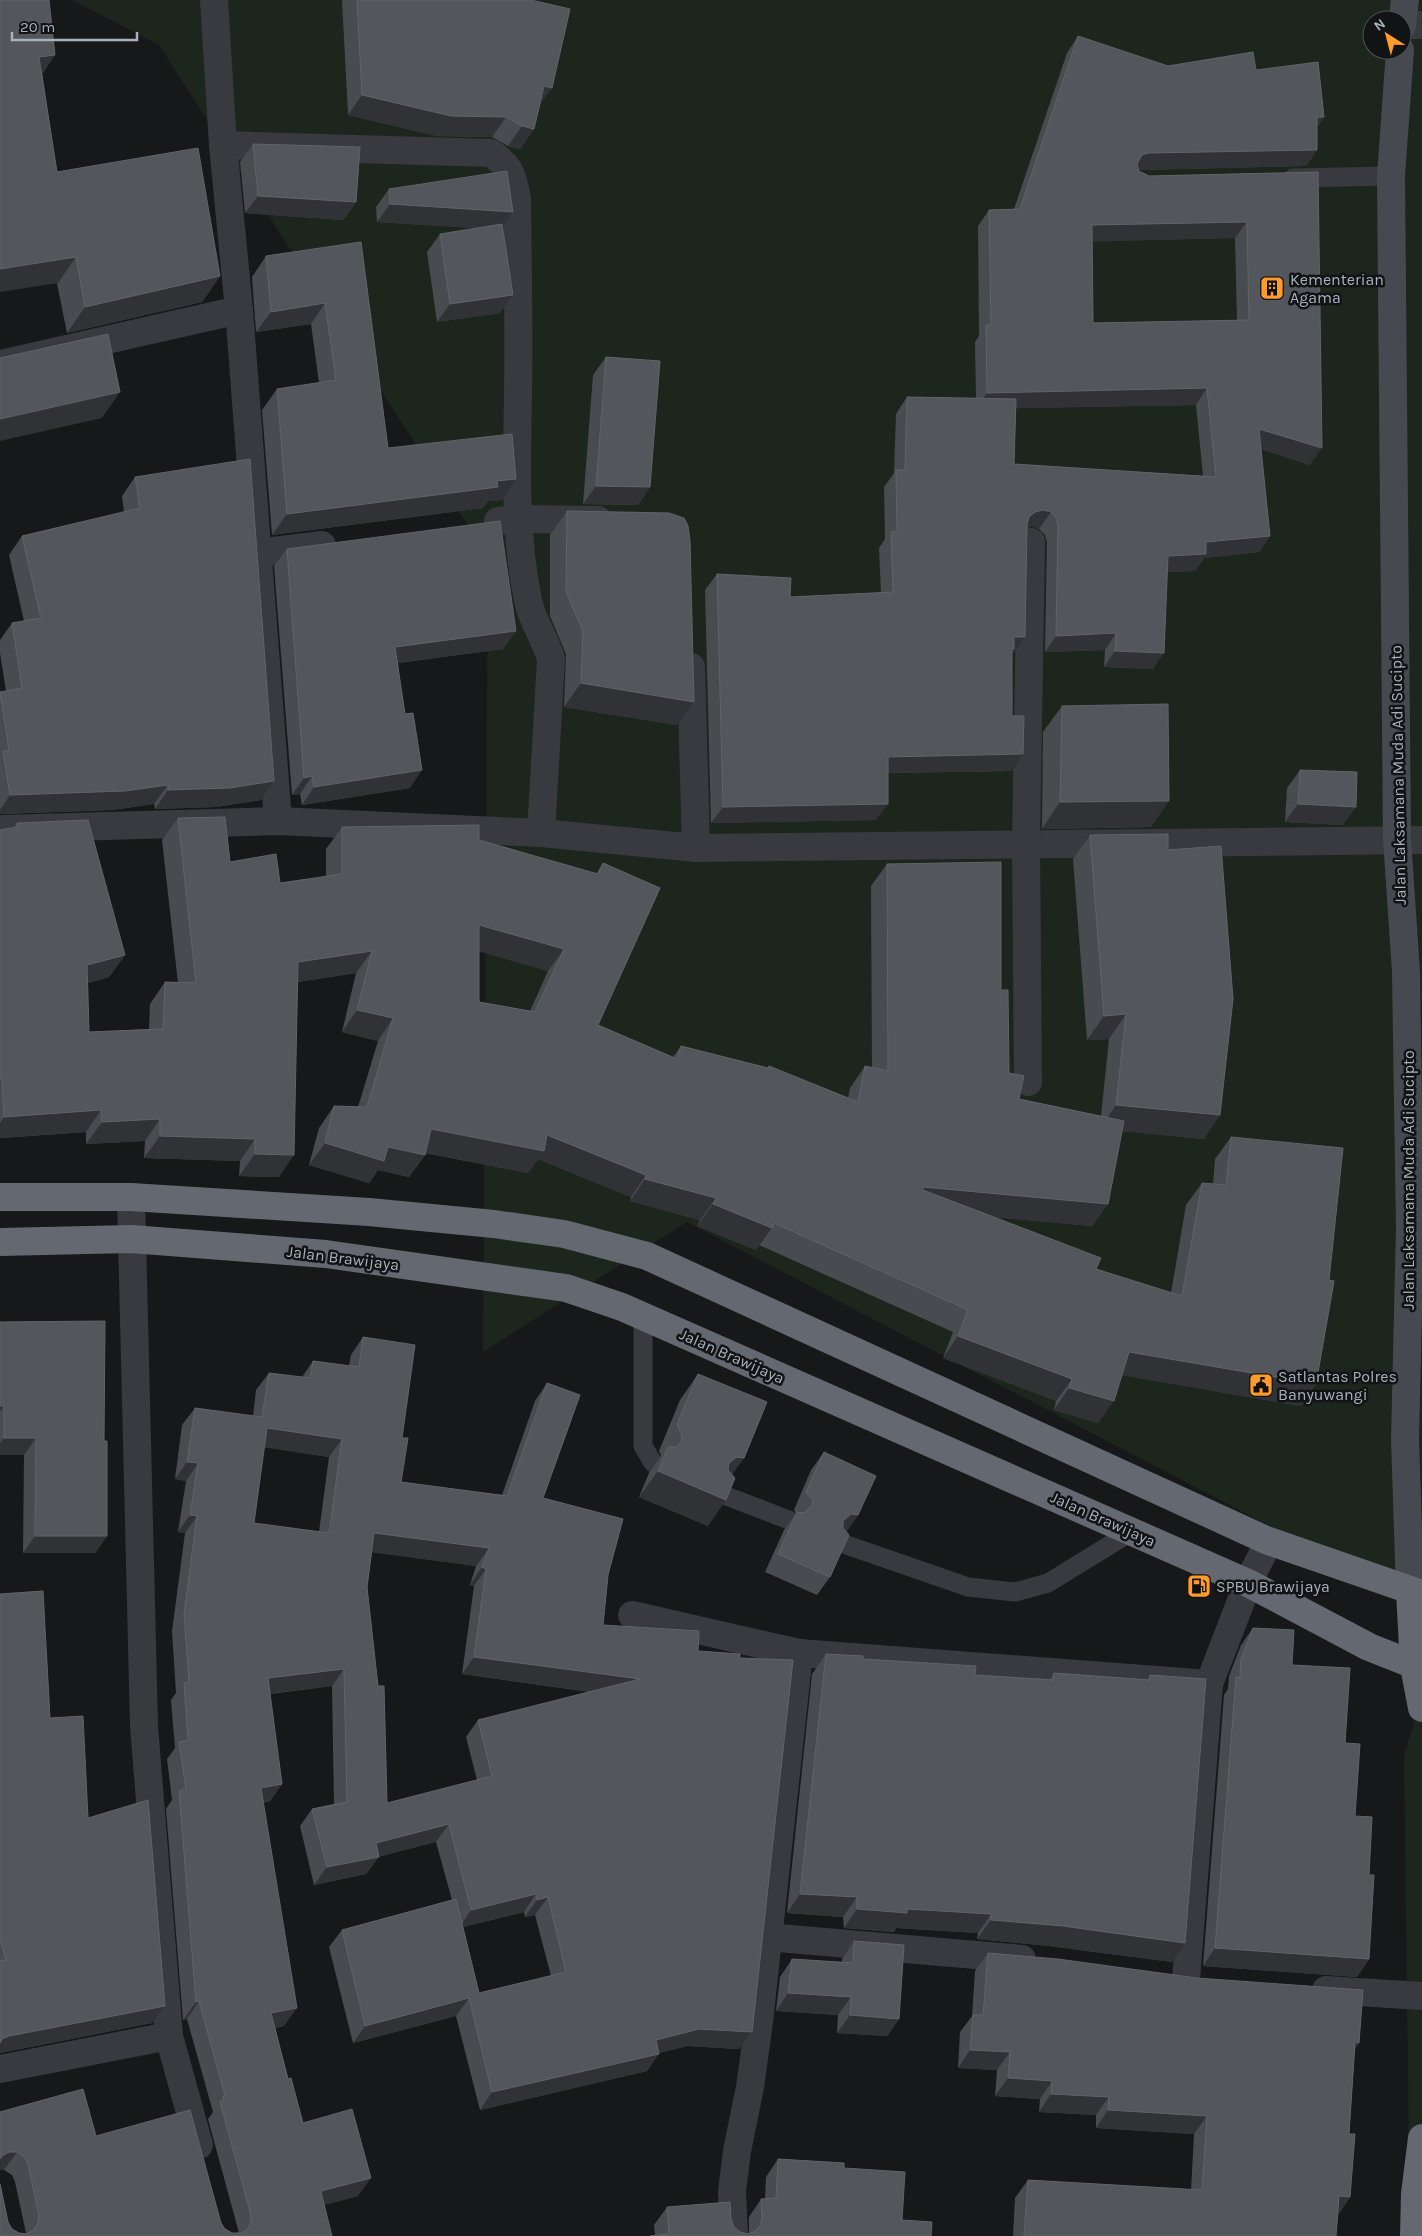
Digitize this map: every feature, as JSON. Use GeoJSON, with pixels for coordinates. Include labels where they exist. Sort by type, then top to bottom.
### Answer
{"type":"FeatureCollection","features":[{"type":"Feature","properties":{"kind":"highway"},"geometry":{"type":"LineString","coordinates":[[0,1197],[131,1197],[283,1205],[494,1224],[564,1234],[647,1256],[1269,1541],[1416,1592],[1418,1667],[1422,1708]]}},
{"type":"Feature","properties":{"kind":"highway","name":"Jalan Brawijaya"},"geometry":{"type":"LineString","coordinates":[[0,1242],[131,1239],[326,1254],[566,1288],[644,1317],[1248,1583],[1370,1648],[1418,1667]]}},
{"type":"Feature","properties":{"kind":"highway"},"geometry":{"type":"LineString","coordinates":[[1414,2236],[1415,2194],[1422,2138]]}},
{"type":"Feature","properties":{"kind":"main road","name":"Jalan Laksamana Muda Adi Sucipto"},"geometry":{"type":"LineString","coordinates":[[1399,60],[1391,176],[1409,840],[1406,972],[1410,1228],[1405,1439],[1416,1592]]}},
{"type":"Feature","properties":{"kind":"street"},"geometry":{"type":"LineString","coordinates":[[214,0],[222,145],[239,310],[278,821]]}},
{"type":"Feature","properties":{"kind":"street"},"geometry":{"type":"LineString","coordinates":[[222,145],[491,153],[504,162],[514,178],[517,199],[519,342],[516,519],[528,600],[532,616],[547,645],[551,659],[541,833]]}},
{"type":"Feature","properties":{"kind":"street"},"geometry":{"type":"LineString","coordinates":[[0,364],[239,310]]}},
{"type":"Feature","properties":{"kind":"street"},"geometry":{"type":"LineString","coordinates":[[478,524],[516,519],[624,521]]}},
{"type":"Feature","properties":{"kind":"street"},"geometry":{"type":"LineString","coordinates":[[258,553],[344,542]]}},
{"type":"Feature","properties":{"kind":"street"},"geometry":{"type":"LineString","coordinates":[[1028,1082],[1026,844],[1031,542]]}},
{"type":"Feature","properties":{"kind":"street"},"geometry":{"type":"LineString","coordinates":[[691,642],[696,848]]}},
{"type":"Feature","properties":{"kind":"street"},"geometry":{"type":"LineString","coordinates":[[0,829],[278,821],[541,833],[696,848],[1409,840]]}},
{"type":"Feature","properties":{"kind":"street"},"geometry":{"type":"LineString","coordinates":[[131,1197],[144,1726],[169,2036],[206,2170]]}},
{"type":"Feature","properties":{"kind":"street"},"geometry":{"type":"LineString","coordinates":[[1186,1980],[1209,1684],[1248,1583],[1269,1541]]}},
{"type":"Feature","properties":{"kind":"street"},"geometry":{"type":"LineString","coordinates":[[632,1615],[799,1652],[1209,1684]]}},
{"type":"Feature","properties":{"kind":"street"},"geometry":{"type":"LineString","coordinates":[[734,2236],[732,2191],[759,2022],[799,1652]]}},
{"type":"Feature","properties":{"kind":"street"},"geometry":{"type":"LineString","coordinates":[[767,1937],[1046,1961]]}},
{"type":"Feature","properties":{"kind":"street"},"geometry":{"type":"LineString","coordinates":[[1158,1976],[1216,1982]]}},
{"type":"Feature","properties":{"kind":"street"},"geometry":{"type":"LineString","coordinates":[[1302,1989],[1422,1996]]}},
{"type":"Feature","properties":{"kind":"street"},"geometry":{"type":"LineString","coordinates":[[0,2069],[169,2036]]}},
{"type":"Feature","properties":{"kind":"lane"},"geometry":{"type":"LineString","coordinates":[[1274,178],[1391,176]]}},
{"type":"Feature","properties":{"kind":"lane"},"geometry":{"type":"LineString","coordinates":[[644,1317],[643,1446],[653,1463]]}},
{"type":"Feature","properties":{"kind":"lane"},"geometry":{"type":"LineString","coordinates":[[721,1494],[789,1520]]}},
{"type":"Feature","properties":{"kind":"lane"},"geometry":{"type":"LineString","coordinates":[[841,1543],[968,1587],[1015,1592],[1048,1583],[1131,1532]]}},
{"type":"Feature","properties":{"kind":"shaded area"},"geometry":{"type":"Polygon","coordinates":[[[72,0],[1422,0],[1422,1586],[1360,1573],[687,1222],[483,1352],[488,557],[159,45],[72,0]]]}},
{"type":"Feature","properties":{"kind":"shaded area"},"geometry":{"type":"Polygon","coordinates":[[[1422,1697],[1422,2236],[1410,2236],[1404,1756],[1422,1697]]]}},
{"type":"Feature","properties":{"kind":"building"},"geometry":{"type":"Polygon","coordinates":[[[0,0],[49,0],[55,55],[39,57],[57,172],[198,148],[220,276],[85,307],[76,257],[0,269],[0,0]]]}},
{"type":"Feature","properties":{"kind":"building"},"geometry":{"type":"Polygon","coordinates":[[[357,0],[531,0],[570,9],[552,88],[544,86],[534,129],[522,126],[506,117],[451,116],[362,95],[357,0]]]}},
{"type":"Feature","properties":{"kind":"building"},"geometry":{"type":"Polygon","coordinates":[[[1078,36],[1168,66],[1253,52],[1256,70],[1318,62],[1324,117],[1317,117],[1317,150],[1148,153],[1142,155],[1137,164],[1139,171],[1149,176],[1318,172],[1322,448],[1259,429],[1270,536],[1206,542],[1206,554],[1168,556],[1164,653],[1115,651],[1116,633],[1056,636],[1058,525],[1056,518],[1051,512],[1043,510],[1035,512],[1029,517],[1027,525],[1025,637],[1014,637],[1014,649],[1012,649],[1012,716],[1024,716],[1023,754],[888,757],[888,804],[723,807],[717,574],[791,578],[790,597],[893,592],[891,532],[897,531],[896,470],[905,470],[907,397],[1016,399],[1014,464],[1216,477],[1207,388],[987,393],[986,325],[991,325],[989,210],[1020,209],[1078,36]],[[1247,222],[1092,225],[1093,323],[1249,320],[1247,222]]]}},
{"type":"Feature","properties":{"kind":"building"},"geometry":{"type":"Polygon","coordinates":[[[253,144],[360,147],[356,202],[258,196],[253,144]]]}},
{"type":"Feature","properties":{"kind":"building"},"geometry":{"type":"Polygon","coordinates":[[[507,171],[513,212],[390,204],[389,189],[507,171]]]}},
{"type":"Feature","properties":{"kind":"building"},"geometry":{"type":"Polygon","coordinates":[[[502,224],[513,295],[450,304],[440,234],[502,224]]]}},
{"type":"Feature","properties":{"kind":"building"},"geometry":{"type":"Polygon","coordinates":[[[361,242],[388,448],[512,434],[516,479],[497,481],[498,487],[287,514],[277,389],[336,380],[325,303],[271,312],[266,256],[361,242]]]}},
{"type":"Feature","properties":{"kind":"building"},"geometry":{"type":"Polygon","coordinates":[[[108,334],[120,392],[0,419],[0,358],[108,334]]]}},
{"type":"Feature","properties":{"kind":"building"},"geometry":{"type":"Polygon","coordinates":[[[606,357],[660,361],[650,487],[596,486],[606,357]]]}},
{"type":"Feature","properties":{"kind":"building"},"geometry":{"type":"Polygon","coordinates":[[[250,459],[274,781],[230,788],[168,790],[168,785],[125,791],[10,795],[3,751],[9,750],[0,692],[22,688],[12,623],[41,618],[22,536],[140,508],[135,477],[250,459]]]}},
{"type":"Feature","properties":{"kind":"building"},"geometry":{"type":"Polygon","coordinates":[[[567,511],[669,513],[684,518],[688,526],[690,541],[694,702],[581,683],[583,631],[566,592],[567,511]]]}},
{"type":"Feature","properties":{"kind":"building"},"geometry":{"type":"Polygon","coordinates":[[[500,521],[516,631],[395,647],[405,714],[413,713],[422,770],[314,787],[312,776],[304,778],[287,549],[500,521]]]}},
{"type":"Feature","properties":{"kind":"building"},"geometry":{"type":"Polygon","coordinates":[[[1168,704],[1169,801],[1060,802],[1062,706],[1168,704]]]}},
{"type":"Feature","properties":{"kind":"building"},"geometry":{"type":"Polygon","coordinates":[[[1300,770],[1357,772],[1356,807],[1298,804],[1300,770]]]}},
{"type":"Feature","properties":{"kind":"building"},"geometry":{"type":"Polygon","coordinates":[[[225,817],[230,862],[276,854],[280,883],[342,874],[342,827],[479,825],[479,840],[598,874],[603,863],[660,888],[598,1025],[677,1059],[681,1046],[768,1068],[769,1066],[858,1102],[865,1066],[888,1071],[887,864],[1001,862],[1001,990],[1008,990],[1009,1073],[1024,1076],[1019,1099],[1124,1121],[1108,1204],[923,1187],[923,1190],[1101,1258],[1096,1269],[1182,1296],[1202,1183],[1226,1185],[1231,1137],[1343,1148],[1329,1280],[1334,1281],[1316,1384],[1129,1352],[1114,1401],[1069,1388],[1072,1379],[958,1336],[968,1310],[774,1223],[772,1228],[713,1204],[716,1198],[645,1179],[646,1175],[547,1135],[544,1151],[431,1129],[425,1155],[388,1147],[384,1161],[325,1143],[334,1106],[367,1107],[393,1018],[357,1010],[372,951],[298,962],[294,1155],[255,1154],[255,1139],[160,1136],[160,1119],[102,1122],[101,1110],[4,1117],[2,1079],[0,1080],[0,830],[17,827],[17,823],[88,820],[125,955],[87,965],[89,1032],[163,1029],[165,982],[196,983],[178,818],[225,817]],[[479,925],[479,1002],[535,1012],[564,949],[479,925]]]}},
{"type":"Feature","properties":{"kind":"building"},"geometry":{"type":"Polygon","coordinates":[[[1168,834],[1168,850],[1221,846],[1233,999],[1220,1115],[1116,1105],[1126,1014],[1104,1016],[1090,835],[1168,834]]]}},
{"type":"Feature","properties":{"kind":"building"},"geometry":{"type":"Polygon","coordinates":[[[105,1321],[104,1441],[107,1441],[107,1536],[35,1536],[36,1438],[4,1438],[4,1406],[0,1406],[0,1322],[105,1321]]]}},
{"type":"Feature","properties":{"kind":"building"},"geometry":{"type":"Polygon","coordinates":[[[363,1337],[415,1345],[402,1438],[408,1438],[401,1482],[507,1496],[547,1383],[580,1395],[543,1498],[623,1519],[608,1575],[603,1625],[699,1631],[698,1651],[740,1654],[740,1658],[793,1660],[752,2032],[699,2029],[656,2040],[659,2054],[492,2092],[469,1998],[365,2026],[342,1930],[456,1899],[479,1993],[566,1972],[548,1897],[537,1900],[536,1894],[471,1910],[449,1824],[376,1843],[379,1857],[327,1867],[312,1809],[347,1802],[344,1669],[268,1678],[282,1784],[261,1788],[297,2008],[271,2013],[288,2079],[291,2078],[303,2123],[352,2109],[371,2178],[321,2191],[332,2236],[0,2236],[0,2184],[8,2222],[12,2229],[26,2234],[34,2230],[39,2216],[28,2164],[24,2157],[17,2152],[9,2152],[0,2159],[0,2112],[83,2089],[96,2136],[190,2110],[221,2223],[225,2229],[232,2233],[241,2233],[247,2230],[251,2223],[251,2215],[220,2102],[224,2100],[223,2096],[225,2096],[199,2001],[196,2002],[179,1791],[186,1789],[179,1742],[188,1740],[184,1683],[189,1682],[184,1614],[197,1516],[190,1515],[198,1463],[187,1462],[195,1408],[262,1417],[269,1373],[310,1378],[313,1361],[359,1367],[363,1337]],[[267,1428],[254,1523],[329,1533],[342,1439],[267,1428]],[[374,1533],[367,1587],[378,1686],[384,1686],[387,1803],[492,1776],[478,1720],[640,1679],[474,1657],[486,1569],[482,1567],[489,1548],[374,1533]]]}},
{"type":"Feature","properties":{"kind":"building"},"geometry":{"type":"Polygon","coordinates":[[[698,1374],[767,1402],[744,1458],[737,1457],[729,1463],[728,1470],[735,1478],[726,1500],[658,1471],[668,1447],[677,1447],[681,1442],[682,1436],[677,1424],[698,1374]]]}},
{"type":"Feature","properties":{"kind":"building"},"geometry":{"type":"Polygon","coordinates":[[[824,1452],[876,1476],[858,1515],[851,1514],[843,1521],[843,1528],[849,1535],[830,1577],[778,1554],[797,1512],[804,1513],[812,1506],[813,1500],[806,1492],[824,1452]]]}},
{"type":"Feature","properties":{"kind":"building"},"geometry":{"type":"Polygon","coordinates":[[[43,1591],[50,1718],[83,1716],[88,1818],[148,1800],[165,2006],[9,2036],[2,2039],[0,2043],[0,1961],[6,1960],[0,1939],[0,1594],[43,1591]]]}},
{"type":"Feature","properties":{"kind":"building"},"geometry":{"type":"Polygon","coordinates":[[[1253,1628],[1294,1630],[1292,1665],[1350,1668],[1345,1743],[1360,1744],[1355,1816],[1372,1817],[1369,1875],[1374,1875],[1369,1959],[1215,1948],[1236,1677],[1240,1678],[1241,1659],[1253,1628]]]}},
{"type":"Feature","properties":{"kind":"building"},"geometry":{"type":"Polygon","coordinates":[[[826,1654],[863,1656],[863,1659],[976,1666],[975,1675],[1053,1680],[1054,1673],[1150,1680],[1150,1675],[1206,1679],[1185,1943],[1063,1926],[991,1920],[991,1914],[907,1909],[907,1913],[857,1909],[857,1897],[800,1894],[826,1654]]]}},
{"type":"Feature","properties":{"kind":"building"},"geometry":{"type":"Polygon","coordinates":[[[854,1941],[904,1945],[899,2019],[850,2015],[851,1997],[788,1993],[792,1959],[853,1963],[854,1941]]]}},
{"type":"Feature","properties":{"kind":"building"},"geometry":{"type":"Polygon","coordinates":[[[988,1953],[1058,1959],[1197,1978],[1363,1990],[1359,2043],[1355,2042],[1349,2134],[1355,2134],[1350,2197],[1339,2196],[1336,2236],[1024,2236],[1028,2180],[1202,2190],[1207,2116],[1108,2110],[1109,2097],[1051,2094],[1052,2081],[1008,2078],[1010,2052],[970,2050],[973,2015],[983,2015],[988,1953]]]}},
{"type":"Feature","properties":{"kind":"building"},"geometry":{"type":"Polygon","coordinates":[[[778,2159],[844,2163],[844,2168],[905,2172],[902,2220],[932,2222],[931,2236],[650,2236],[669,2234],[667,2207],[730,2202],[731,2219],[734,2227],[740,2232],[748,2234],[754,2232],[760,2226],[762,2218],[761,2199],[776,2198],[778,2159]]]}},
{"type":"Feature","properties":{"kind":"place","name":"Kementerian Agama"},"geometry":{"type":"Point","coordinates":[1272,288]}},
{"type":"Feature","properties":{"kind":"place","name":"Satlantas Polres Banyuwangi"},"geometry":{"type":"Point","coordinates":[1261,1385]}},
{"type":"Feature","properties":{"kind":"place","name":"SPBU Brawijaya"},"geometry":{"type":"Point","coordinates":[1199,1586]}}]}
